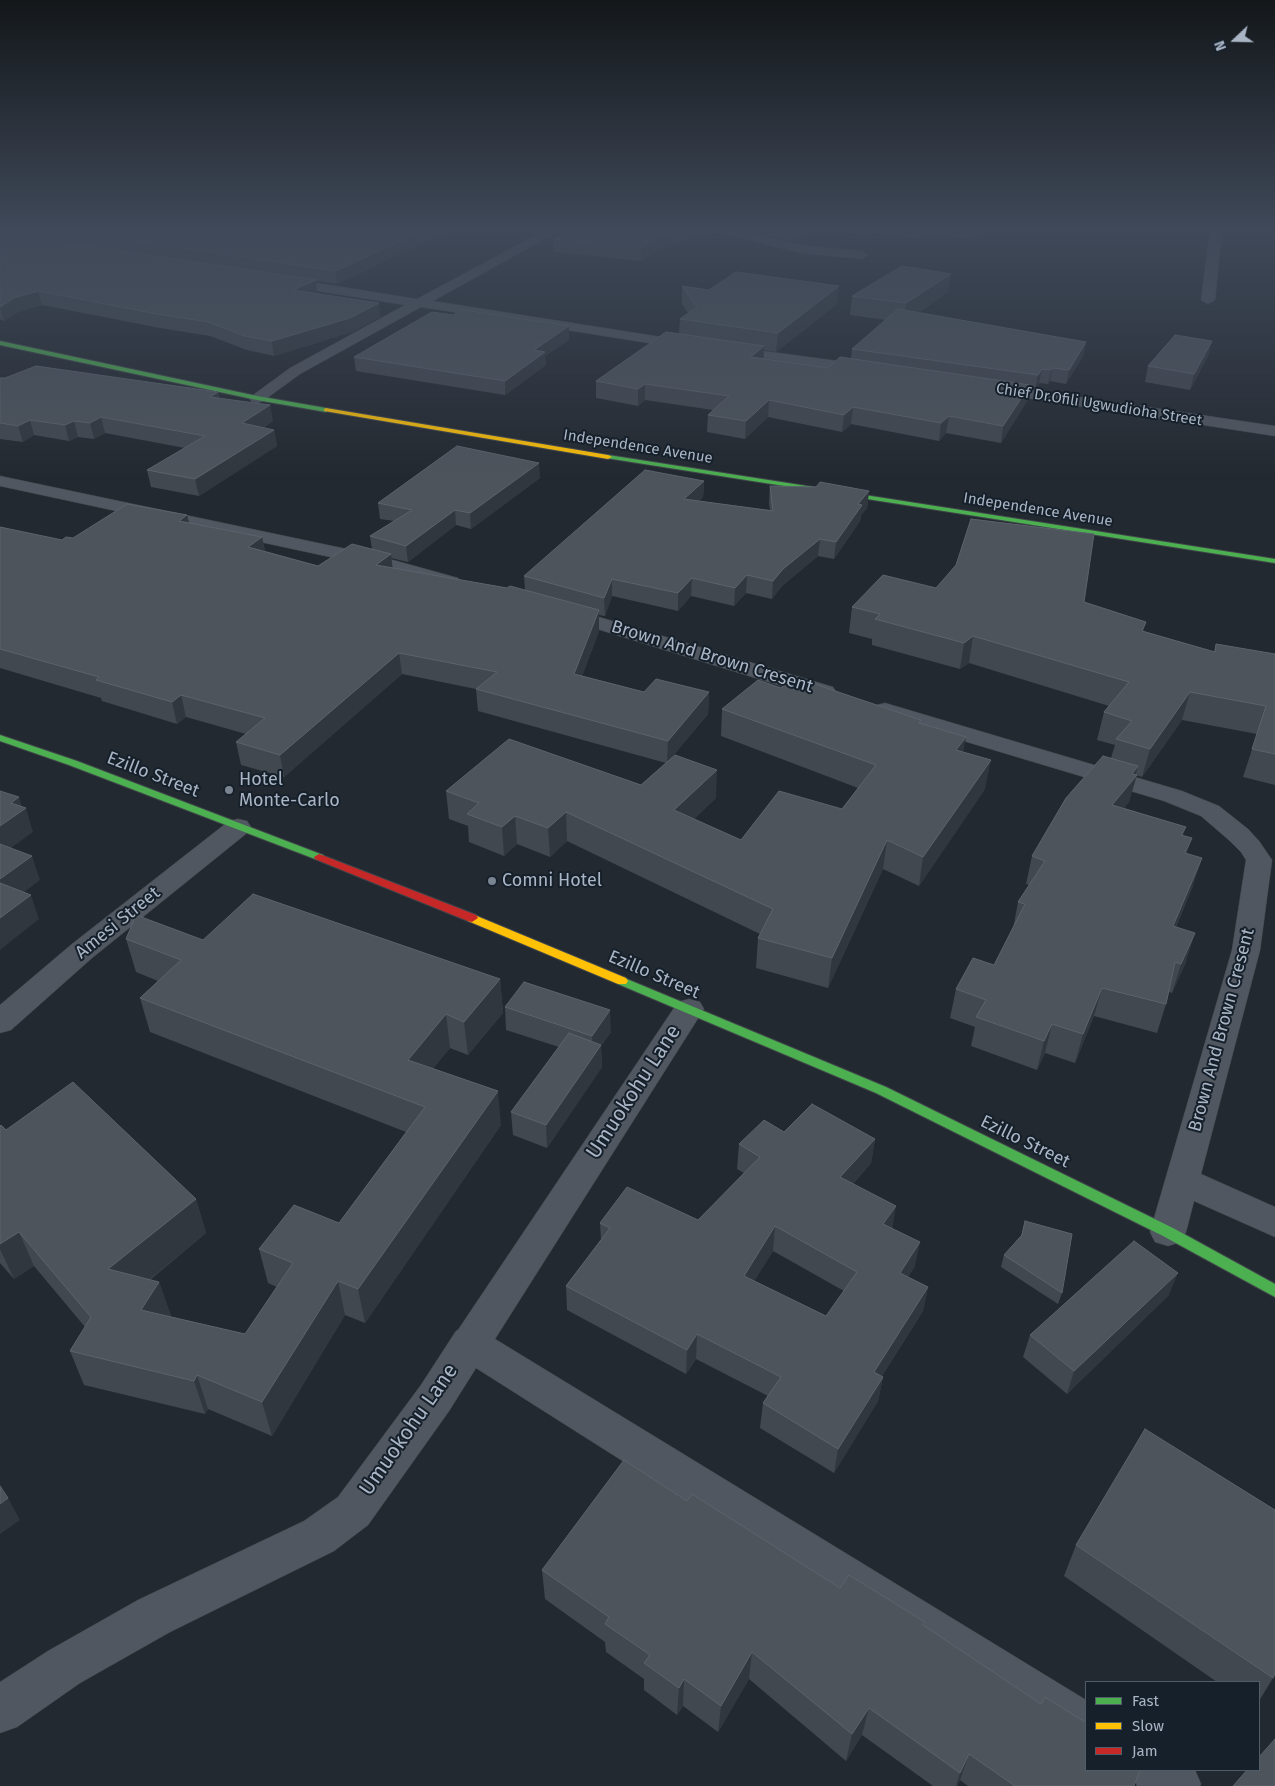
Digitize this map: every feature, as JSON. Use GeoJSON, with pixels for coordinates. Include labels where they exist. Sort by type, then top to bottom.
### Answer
{"type":"FeatureCollection","features":[{"type":"Feature","properties":{"kind":"main road","name":"Independence Avenue"},"geometry":{"type":"LineString","coordinates":[[0,343],[257,398],[634,462],[1275,561]]}},
{"type":"Feature","properties":{"kind":"main road"},"geometry":{"type":"LineString","coordinates":[[256,382],[294,389]]}},
{"type":"Feature","properties":{"kind":"main road","name":"Ezillo Street"},"geometry":{"type":"LineString","coordinates":[[0,738],[73,763],[400,888],[881,1090],[1168,1232],[1275,1291]]}},
{"type":"Feature","properties":{"kind":"street"},"geometry":{"type":"LineString","coordinates":[[257,398],[295,371],[400,313]]}},
{"type":"Feature","properties":{"kind":"street"},"geometry":{"type":"LineString","coordinates":[[485,313],[674,343],[880,372]]}},
{"type":"Feature","properties":{"kind":"street","name":"Chief Dr.Ofili Ugwudioha Street"},"geometry":{"type":"LineString","coordinates":[[977,386],[1275,431]]}},
{"type":"Feature","properties":{"kind":"street"},"geometry":{"type":"LineString","coordinates":[[0,481],[375,561],[471,587]]}},
{"type":"Feature","properties":{"kind":"street","name":"Brown And Brown Cresent"},"geometry":{"type":"LineString","coordinates":[[539,606],[1173,796],[1210,811],[1250,847],[1259,860],[1246,950],[1168,1232]]}},
{"type":"Feature","properties":{"kind":"street","name":"Amesi Street"},"geometry":{"type":"LineString","coordinates":[[0,1022],[82,951],[238,827]]}},
{"type":"Feature","properties":{"kind":"street","name":"Umuokohu Lane"},"geometry":{"type":"LineString","coordinates":[[0,1710],[64,1667],[154,1616],[320,1536],[352,1511],[434,1398],[689,1009]]}},
{"type":"Feature","properties":{"kind":"street"},"geometry":{"type":"LineString","coordinates":[[1182,1180],[1275,1223]]}},
{"type":"Feature","properties":{"kind":"street"},"geometry":{"type":"LineString","coordinates":[[469,1343],[1085,1726]]}},
{"type":"Feature","properties":{"kind":"building"},"geometry":{"type":"Polygon","coordinates":[[[154,313],[359,313],[350,318],[272,341],[245,336],[208,322],[154,313]]]}},
{"type":"Feature","properties":{"kind":"building"},"geometry":{"type":"Polygon","coordinates":[[[430,313],[453,315],[485,313],[569,326],[534,350],[545,352],[505,381],[354,357],[430,313]]]}},
{"type":"Feature","properties":{"kind":"building"},"geometry":{"type":"Polygon","coordinates":[[[688,313],[804,313],[778,333],[680,319],[688,313]]]}},
{"type":"Feature","properties":{"kind":"building"},"geometry":{"type":"Polygon","coordinates":[[[893,313],[923,313],[1086,342],[1069,370],[1042,369],[1038,375],[852,349],[893,313]]]}},
{"type":"Feature","properties":{"kind":"building"},"geometry":{"type":"Polygon","coordinates":[[[666,332],[764,346],[751,357],[828,368],[840,357],[1030,385],[1003,426],[949,416],[941,423],[853,407],[844,415],[769,400],[746,421],[708,415],[729,396],[645,384],[638,389],[596,381],[666,332]]]}},
{"type":"Feature","properties":{"kind":"building"},"geometry":{"type":"Polygon","coordinates":[[[1175,335],[1212,341],[1194,374],[1148,366],[1175,335]]]}},
{"type":"Feature","properties":{"kind":"building"},"geometry":{"type":"Polygon","coordinates":[[[36,366],[218,392],[210,397],[270,405],[242,423],[274,430],[195,479],[147,470],[205,436],[101,417],[90,423],[74,421],[65,425],[30,420],[18,426],[0,423],[0,378],[5,378],[36,366]]]}},
{"type":"Feature","properties":{"kind":"building"},"geometry":{"type":"Polygon","coordinates":[[[457,446],[539,463],[470,513],[455,510],[406,546],[370,536],[412,510],[378,503],[457,446]]]}},
{"type":"Feature","properties":{"kind":"building"},"geometry":{"type":"Polygon","coordinates":[[[645,470],[704,481],[684,499],[773,511],[770,486],[816,487],[820,482],[869,491],[858,504],[862,505],[836,542],[820,539],[783,569],[773,581],[747,575],[735,588],[692,578],[678,593],[612,579],[604,598],[524,576],[645,470]]]}},
{"type":"Feature","properties":{"kind":"building"},"geometry":{"type":"Polygon","coordinates":[[[127,504],[187,515],[179,521],[262,537],[248,547],[318,566],[352,544],[391,554],[376,565],[507,588],[510,586],[599,610],[574,674],[644,692],[656,679],[709,692],[668,741],[476,689],[497,672],[399,653],[280,755],[236,742],[265,718],[181,695],[172,702],[96,680],[99,677],[0,649],[0,527],[62,540],[66,537],[73,538],[127,504]]]}},
{"type":"Feature","properties":{"kind":"building"},"geometry":{"type":"Polygon","coordinates":[[[971,519],[1094,534],[1084,602],[1146,622],[1142,631],[1215,652],[1216,644],[1275,654],[1275,754],[1252,749],[1266,706],[1190,692],[1150,749],[1116,739],[1132,721],[1104,712],[1129,682],[973,636],[964,643],[875,619],[880,614],[852,607],[883,575],[936,588],[956,565],[971,519]]]}},
{"type":"Feature","properties":{"kind":"building"},"geometry":{"type":"Polygon","coordinates":[[[794,677],[921,720],[919,723],[966,737],[956,750],[991,760],[923,857],[887,840],[832,958],[758,938],[773,909],[566,812],[548,828],[515,816],[502,827],[467,814],[479,803],[446,791],[509,739],[641,785],[675,755],[717,770],[674,810],[741,840],[779,791],[842,809],[876,765],[722,709],[758,680],[781,688],[794,677]]]}},
{"type":"Feature","properties":{"kind":"building"},"geometry":{"type":"Polygon","coordinates":[[[1103,756],[1138,766],[1132,774],[1137,775],[1112,805],[1186,827],[1181,835],[1192,838],[1185,853],[1202,858],[1173,926],[1195,933],[1181,964],[1175,962],[1166,1004],[1102,988],[1083,1034],[1052,1024],[1044,1041],[976,1017],[986,1000],[956,989],[973,958],[994,965],[1025,904],[1018,902],[1045,861],[1032,856],[1066,798],[1103,756]]]}},
{"type":"Feature","properties":{"kind":"building"},"geometry":{"type":"Polygon","coordinates":[[[0,791],[19,797],[11,803],[26,808],[0,826],[0,791]]]}},
{"type":"Feature","properties":{"kind":"building"},"geometry":{"type":"Polygon","coordinates":[[[0,844],[32,856],[0,879],[0,844]]]}},
{"type":"Feature","properties":{"kind":"building"},"geometry":{"type":"Polygon","coordinates":[[[0,883],[31,895],[0,918],[0,883]]]}},
{"type":"Feature","properties":{"kind":"building"},"geometry":{"type":"Polygon","coordinates":[[[253,894],[500,979],[464,1022],[446,1014],[408,1060],[498,1091],[358,1289],[338,1281],[262,1402],[197,1375],[194,1381],[70,1351],[91,1317],[19,1232],[0,1244],[0,1126],[6,1130],[73,1082],[196,1199],[108,1269],[159,1282],[141,1310],[245,1334],[293,1263],[259,1249],[294,1205],[339,1223],[425,1107],[140,998],[181,960],[126,939],[136,915],[203,940],[253,894]]]}},
{"type":"Feature","properties":{"kind":"building"},"geometry":{"type":"Polygon","coordinates":[[[524,982],[610,1010],[592,1036],[505,1007],[524,982]]]}},
{"type":"Feature","properties":{"kind":"building"},"geometry":{"type":"Polygon","coordinates":[[[569,1033],[601,1045],[546,1125],[511,1112],[569,1033]]]}},
{"type":"Feature","properties":{"kind":"building"},"geometry":{"type":"Polygon","coordinates":[[[812,1104],[875,1139],[840,1177],[896,1206],[883,1224],[920,1242],[900,1273],[928,1287],[874,1372],[883,1377],[838,1449],[763,1403],[781,1377],[697,1334],[687,1350],[566,1286],[610,1228],[600,1223],[627,1187],[698,1220],[760,1157],[739,1144],[764,1120],[784,1132],[812,1104]],[[775,1226],[744,1276],[826,1316],[857,1272],[775,1226]]]}},
{"type":"Feature","properties":{"kind":"building"},"geometry":{"type":"Polygon","coordinates":[[[1025,1221],[1072,1234],[1062,1293],[1004,1255],[1022,1235],[1025,1221]]]}},
{"type":"Feature","properties":{"kind":"building"},"geometry":{"type":"Polygon","coordinates":[[[1134,1241],[1178,1273],[1074,1371],[1030,1335],[1134,1241]]]}},
{"type":"Feature","properties":{"kind":"building"},"geometry":{"type":"Polygon","coordinates":[[[1145,1429],[1275,1510],[1275,1674],[1273,1678],[1076,1545],[1145,1429]]]}},
{"type":"Feature","properties":{"kind":"building"},"geometry":{"type":"Polygon","coordinates":[[[624,1460],[687,1501],[692,1494],[840,1588],[849,1575],[925,1622],[923,1625],[1041,1704],[1045,1697],[1085,1722],[1085,1771],[1140,1771],[1134,1786],[1015,1786],[969,1754],[960,1773],[869,1708],[852,1734],[752,1652],[721,1706],[684,1679],[679,1688],[644,1663],[650,1655],[605,1624],[609,1617],[542,1570],[624,1460]]]}},
{"type":"Feature","properties":{"kind":"building"},"geometry":{"type":"Polygon","coordinates":[[[0,1486],[8,1498],[0,1504],[0,1486]]]}},
{"type":"Feature","properties":{"kind":"building"},"geometry":{"type":"Polygon","coordinates":[[[1275,1739],[1275,1786],[1233,1786],[1246,1771],[1260,1771],[1260,1756],[1275,1739]]]}},
{"type":"Feature","properties":{"kind":"traffic: fast"},"geometry":{"type":"LineString","coordinates":[[0,343],[257,398],[326,410]]}},
{"type":"Feature","properties":{"kind":"traffic: fast"},"geometry":{"type":"LineString","coordinates":[[608,457],[1275,561]]}},
{"type":"Feature","properties":{"kind":"traffic: fast"},"geometry":{"type":"LineString","coordinates":[[0,738],[73,763],[319,857]]}},
{"type":"Feature","properties":{"kind":"traffic: fast"},"geometry":{"type":"LineString","coordinates":[[622,981],[881,1090],[1168,1232],[1275,1291]]}},
{"type":"Feature","properties":{"kind":"traffic: slow"},"geometry":{"type":"LineString","coordinates":[[326,410],[608,457]]}},
{"type":"Feature","properties":{"kind":"traffic: slow"},"geometry":{"type":"LineString","coordinates":[[472,918],[622,981]]}},
{"type":"Feature","properties":{"kind":"traffic: jam"},"geometry":{"type":"LineString","coordinates":[[319,857],[472,918]]}},
{"type":"Feature","properties":{"kind":"place","name":"Hotel Monte-Carlo"},"geometry":{"type":"Point","coordinates":[229,790]}},
{"type":"Feature","properties":{"kind":"place","name":"Comni Hotel"},"geometry":{"type":"Point","coordinates":[492,881]}}]}
